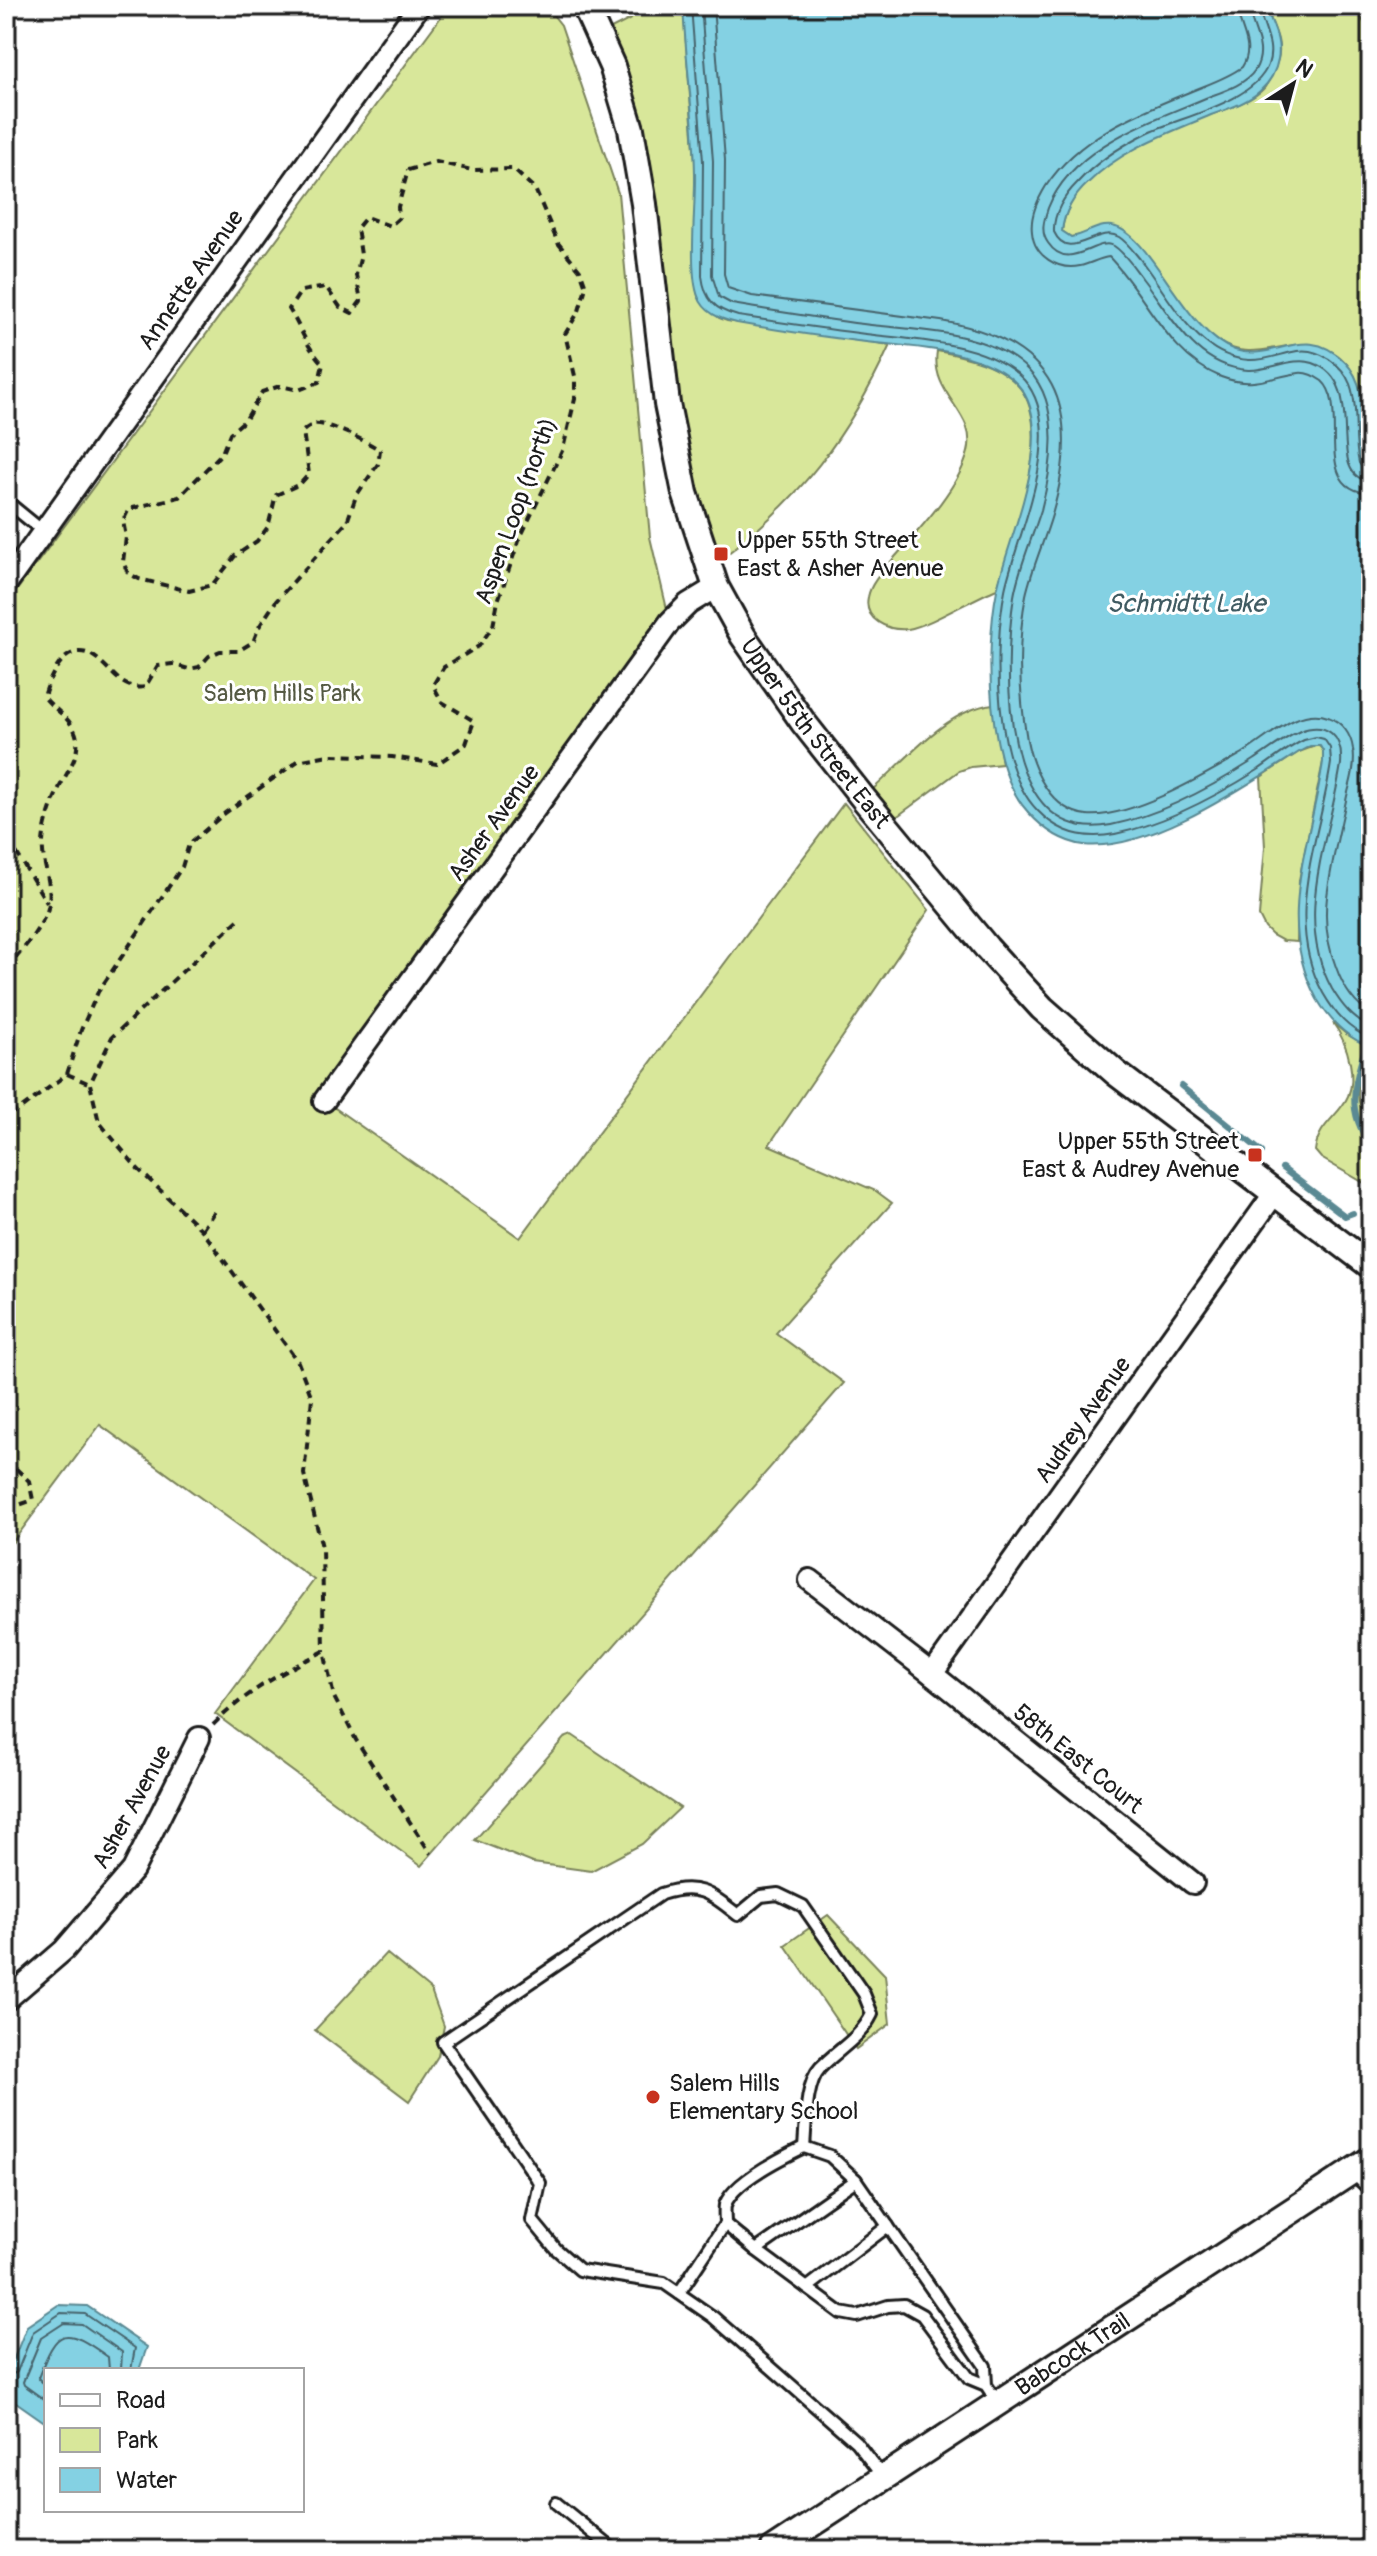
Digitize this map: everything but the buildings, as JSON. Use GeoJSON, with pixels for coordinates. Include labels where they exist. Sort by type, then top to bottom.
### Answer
{"type":"FeatureCollection","features":[{"type":"Feature","properties":{"kind":"street","name":"Annette Avenue"},"geometry":{"type":"LineString","coordinates":[[6,584],[419,6]]}},
{"type":"Feature","properties":{"kind":"street","name":"Upper 55th Street East"},"geometry":{"type":"LineString","coordinates":[[585,6],[612,66],[631,129],[644,204],[674,444],[692,515],[716,587],[764,667],[826,752],[1023,989],[1091,1053],[1371,1266]]}},
{"type":"Feature","properties":{"kind":"street","name":"Asher Avenue"},"geometry":{"type":"LineString","coordinates":[[324,1101],[673,619],[688,604],[716,587]]}},
{"type":"Feature","properties":{"kind":"street","name":"Audrey Avenue"},"geometry":{"type":"LineString","coordinates":[[932,1674],[1274,1194]]}},
{"type":"Feature","properties":{"kind":"street","name":"58th East Court"},"geometry":{"type":"LineString","coordinates":[[810,1580],[1193,1883]]}},
{"type":"Feature","properties":{"kind":"street","name":"Asher Avenue"},"geometry":{"type":"LineString","coordinates":[[6,2000],[64,1950],[133,1870],[199,1738]]}},
{"type":"Feature","properties":{"kind":"street","name":"Babcock Trail"},"geometry":{"type":"LineString","coordinates":[[773,2550],[884,2478],[992,2394],[1366,2171]]}},
{"type":"Feature","properties":{"kind":"lane"},"geometry":{"type":"LineString","coordinates":[[6,501],[44,532]]}},
{"type":"Feature","properties":{"kind":"lane"},"geometry":{"type":"LineString","coordinates":[[804,2147],[809,2097],[818,2070],[865,2029],[872,2014],[864,1994],[803,1906],[778,1894],[761,1896],[738,1915],[709,1893],[683,1887],[661,1894],[443,2042],[540,2183],[532,2220],[556,2249],[580,2270],[664,2283],[679,2293],[713,2317],[856,2442],[884,2478]]}},
{"type":"Feature","properties":{"kind":"lane"},"geometry":{"type":"LineString","coordinates":[[679,2293],[725,2224],[725,2205],[735,2191],[776,2160],[804,2147],[830,2156],[856,2180],[985,2366],[992,2394]]}},
{"type":"Feature","properties":{"kind":"lane"},"geometry":{"type":"LineString","coordinates":[[756,2250],[856,2180]]}},
{"type":"Feature","properties":{"kind":"lane"},"geometry":{"type":"LineString","coordinates":[[725,2224],[841,2313],[857,2316],[888,2306],[904,2305],[922,2315],[969,2378],[992,2394]]}},
{"type":"Feature","properties":{"kind":"lane"},"geometry":{"type":"LineString","coordinates":[[807,2288],[888,2226]]}},
{"type":"Feature","properties":{"kind":"lane"},"geometry":{"type":"LineString","coordinates":[[556,2503],[614,2550]]}},
{"type":"Feature","properties":{"kind":"path","name":"Aspen Loop (north)"},"geometry":{"type":"LineString","coordinates":[[48,908],[50,883],[43,844],[55,797],[78,749],[76,734],[67,718],[52,708],[44,697],[58,664],[67,654],[81,652],[102,662],[114,678],[137,688],[145,687],[158,666],[199,667],[209,656],[220,651],[238,651],[253,642],[276,601],[347,522],[356,496],[378,464],[380,450],[367,441],[326,426],[313,424],[303,431],[309,474],[300,484],[276,495],[268,527],[257,541],[235,556],[212,585],[189,591],[139,579],[128,573],[123,562],[126,537],[123,521],[129,509],[179,497],[222,453],[230,433],[246,419],[262,392],[280,386],[299,390],[319,382],[323,364],[310,351],[303,330],[289,309],[301,291],[326,287],[340,307],[352,313],[361,301],[356,275],[361,255],[357,228],[366,217],[390,226],[399,218],[398,207],[408,170],[436,162],[472,170],[513,169],[535,189],[558,243],[580,270],[586,287],[579,311],[565,334],[575,376],[575,399],[563,449],[519,540],[498,601],[493,626],[479,646],[444,667],[433,685],[442,702],[474,721],[466,744],[437,764],[392,757],[328,755],[298,761],[225,813],[189,844],[182,867],[98,992],[81,1030],[67,1074]]}},
{"type":"Feature","properties":{"kind":"path"},"geometry":{"type":"LineString","coordinates":[[6,844],[13,847],[45,897],[48,908],[16,960],[6,968]]}},
{"type":"Feature","properties":{"kind":"path"},"geometry":{"type":"LineString","coordinates":[[238,920],[112,1037],[90,1084],[99,1122],[138,1169],[202,1230],[298,1362],[312,1398],[304,1474],[322,1547],[324,1651],[334,1697],[356,1740],[431,1854]]}},
{"type":"Feature","properties":{"kind":"path"},"geometry":{"type":"LineString","coordinates":[[6,1116],[22,1108],[67,1074],[90,1084]]}},
{"type":"Feature","properties":{"kind":"path"},"geometry":{"type":"LineString","coordinates":[[202,1230],[214,1212]]}},
{"type":"Feature","properties":{"kind":"path"},"geometry":{"type":"LineString","coordinates":[[6,1459],[29,1481],[33,1500],[16,1506],[6,1502]]}},
{"type":"Feature","properties":{"kind":"path"},"geometry":{"type":"LineString","coordinates":[[199,1738],[228,1710],[273,1676],[324,1651]]}},
{"type":"Feature","properties":{"kind":"green space","name":"Salem Hills Park"},"geometry":{"type":"Polygon","coordinates":[[[449,6],[546,6],[561,25],[618,193],[650,537],[670,622],[325,1101],[520,1238],[844,803],[929,910],[769,1145],[876,1191],[892,1203],[776,1333],[844,1383],[421,1866],[215,1714],[314,1580],[100,1425],[6,1551],[6,605],[449,6]]]}},
{"type":"Feature","properties":{"kind":"green space"},"geometry":{"type":"Polygon","coordinates":[[[643,6],[683,6],[695,161],[698,296],[719,318],[727,321],[890,345],[857,408],[820,464],[774,514],[719,560],[697,484],[680,406],[648,152],[634,94],[611,29],[631,19],[643,6]]]}},
{"type":"Feature","properties":{"kind":"green space"},"geometry":{"type":"Polygon","coordinates":[[[1266,6],[1354,6],[1371,34],[1371,472],[1361,396],[1350,369],[1340,357],[1324,348],[1309,345],[1249,351],[1234,349],[1218,341],[1191,316],[1148,256],[1122,230],[1103,229],[1071,237],[1062,231],[1068,209],[1081,189],[1120,157],[1190,123],[1239,104],[1265,87],[1279,52],[1278,39],[1266,6]]]}},
{"type":"Feature","properties":{"kind":"green space"},"geometry":{"type":"Polygon","coordinates":[[[937,351],[993,367],[1020,388],[1030,408],[1034,432],[1032,459],[1020,516],[997,589],[917,627],[893,628],[873,618],[869,612],[867,605],[872,586],[947,493],[968,452],[966,426],[940,380],[937,351]]]}},
{"type":"Feature","properties":{"kind":"green space"},"geometry":{"type":"Polygon","coordinates":[[[993,704],[1002,764],[959,771],[895,818],[872,790],[943,726],[976,708],[993,704]]]}},
{"type":"Feature","properties":{"kind":"green space"},"geometry":{"type":"Polygon","coordinates":[[[1318,745],[1323,750],[1323,762],[1299,880],[1297,942],[1283,941],[1265,928],[1259,916],[1265,847],[1261,777],[1299,752],[1318,745]]]}},
{"type":"Feature","properties":{"kind":"green space"},"geometry":{"type":"Polygon","coordinates":[[[1333,1023],[1371,1047],[1358,1095],[1372,1128],[1371,1187],[1321,1158],[1315,1151],[1324,1128],[1344,1103],[1352,1080],[1346,1047],[1333,1023]]]}},
{"type":"Feature","properties":{"kind":"green space"},"geometry":{"type":"Polygon","coordinates":[[[572,1735],[680,1808],[642,1844],[591,1871],[533,1863],[475,1840],[564,1738],[572,1735]]]}},
{"type":"Feature","properties":{"kind":"green space"},"geometry":{"type":"Polygon","coordinates":[[[828,1915],[885,1975],[890,2024],[856,2049],[785,1945],[828,1915]]]}},
{"type":"Feature","properties":{"kind":"green space"},"geometry":{"type":"Polygon","coordinates":[[[386,1953],[431,1990],[444,2026],[438,2056],[409,2101],[315,2030],[386,1953]]]}},
{"type":"Feature","properties":{"kind":"water","name":"Schmidtt Lake"},"geometry":{"type":"Polygon","coordinates":[[[683,6],[1266,6],[1279,52],[1274,72],[1263,88],[1243,102],[1162,136],[1115,161],[1078,193],[1067,211],[1062,231],[1071,237],[1107,226],[1126,232],[1140,245],[1199,324],[1216,340],[1235,350],[1250,353],[1303,344],[1317,345],[1330,350],[1345,362],[1359,386],[1371,472],[1371,1047],[1346,1034],[1322,1007],[1304,970],[1298,941],[1299,882],[1323,762],[1320,746],[1310,746],[1225,798],[1167,828],[1110,844],[1084,845],[1061,838],[1034,818],[1014,792],[1004,766],[992,706],[991,643],[997,590],[1027,486],[1032,457],[1034,430],[1030,405],[1018,385],[1003,372],[964,356],[737,323],[719,317],[704,307],[698,296],[693,270],[694,152],[683,6]]]}},
{"type":"Feature","properties":{"kind":"water"},"geometry":{"type":"Polygon","coordinates":[[[58,2305],[87,2306],[147,2347],[140,2368],[44,2368],[44,2422],[6,2395],[6,2378],[27,2326],[58,2305]]]}},
{"type":"Feature","properties":{"kind":"waterway"},"geometry":{"type":"LineString","coordinates":[[1366,1045],[1354,1097],[1358,1121],[1371,1145]]}},
{"type":"Feature","properties":{"kind":"waterway"},"geometry":{"type":"LineString","coordinates":[[1181,1086],[1262,1152]]}},
{"type":"Feature","properties":{"kind":"waterway"},"geometry":{"type":"LineString","coordinates":[[1282,1168],[1345,1216],[1353,1213]]}},
{"type":"Feature","properties":{"kind":"place","name":"Upper 55th Street East & Asher Avenue"},"geometry":{"type":"Point","coordinates":[721,554]}},
{"type":"Feature","properties":{"kind":"place","name":"Upper 55th Street East & Audrey Avenue"},"geometry":{"type":"Point","coordinates":[1255,1155]}},
{"type":"Feature","properties":{"kind":"place","name":"Salem Hills Elementary School"},"geometry":{"type":"Point","coordinates":[653,2097]}}]}
